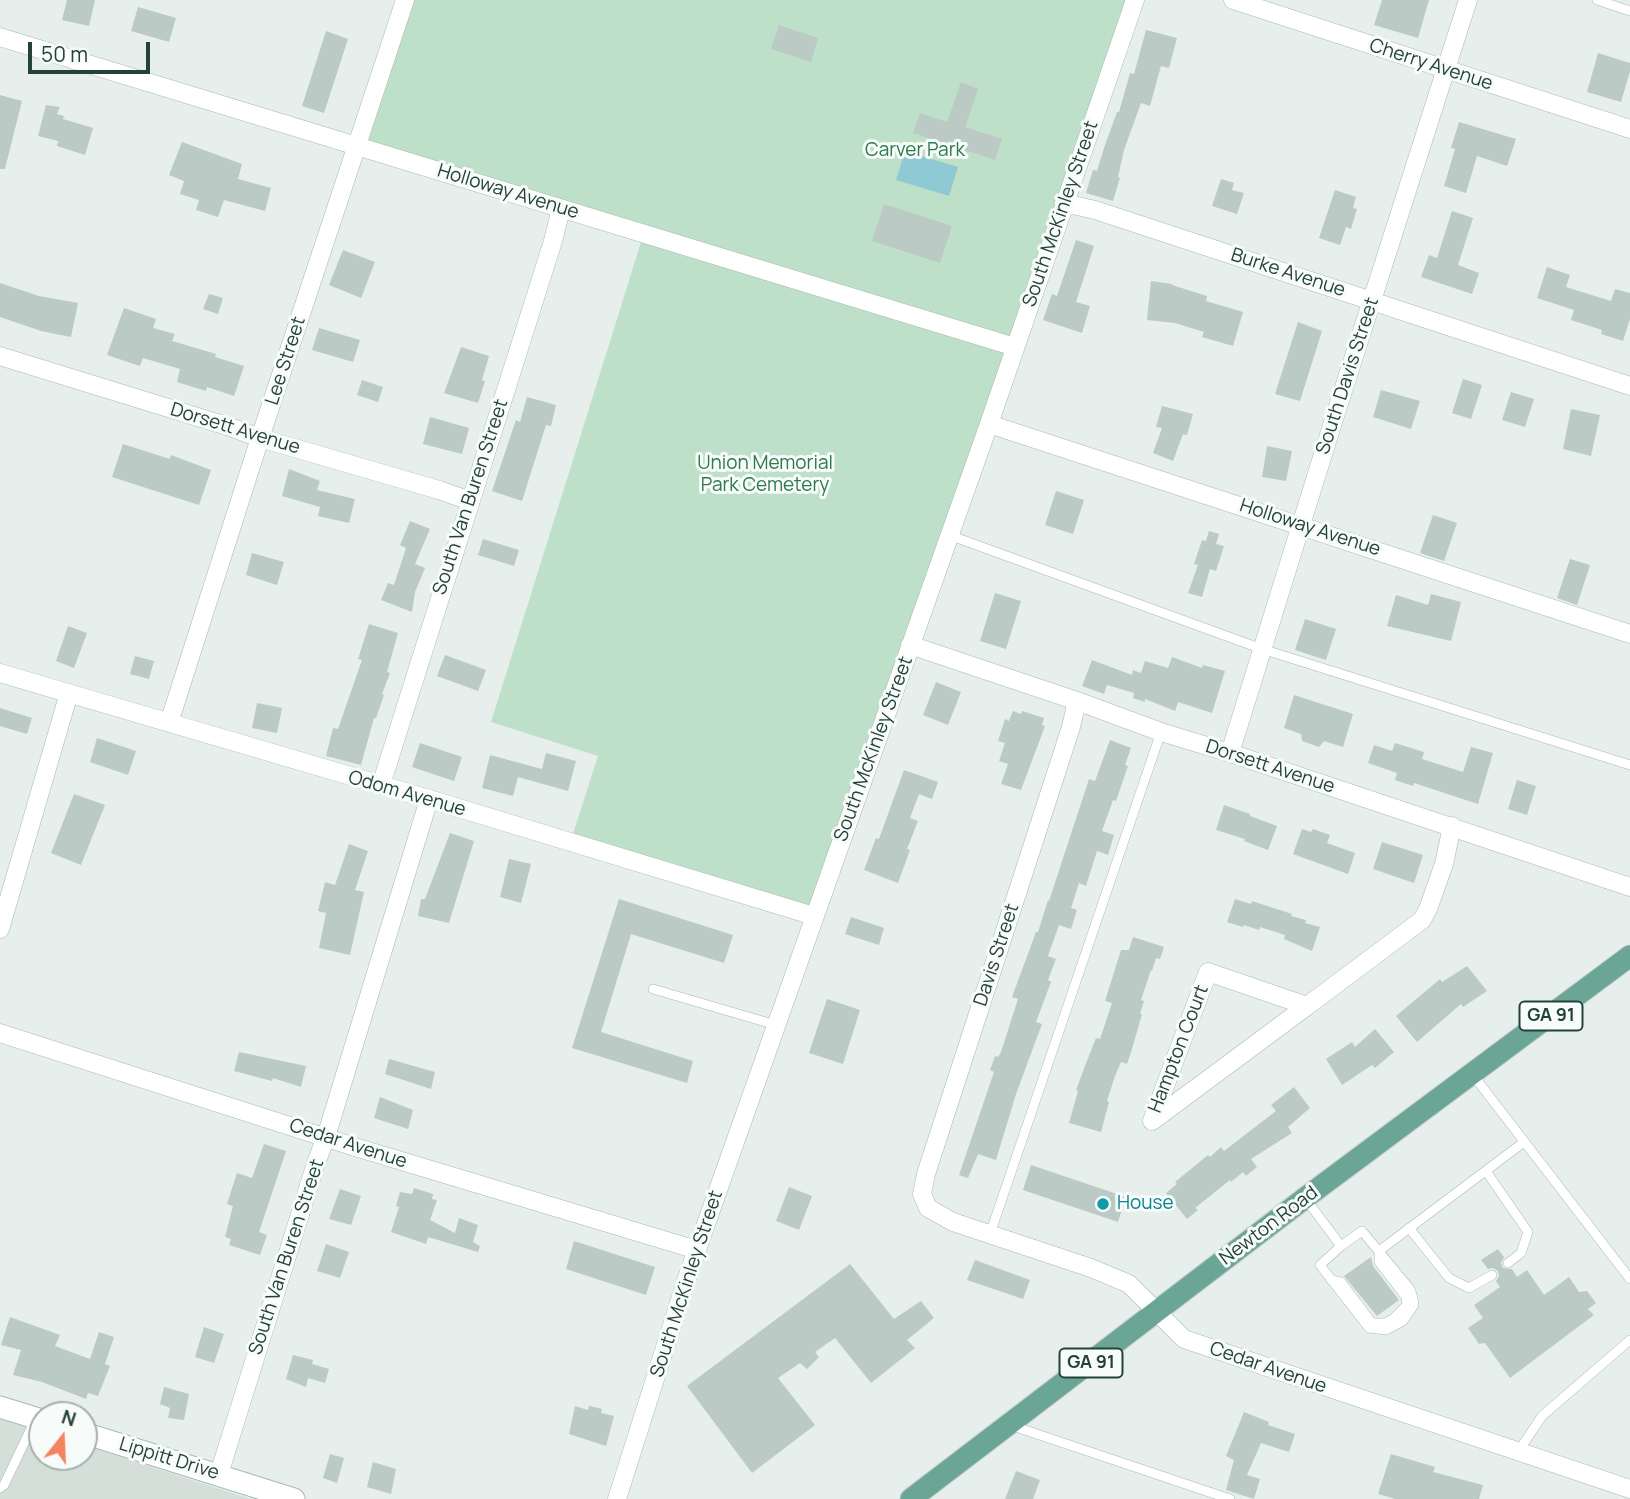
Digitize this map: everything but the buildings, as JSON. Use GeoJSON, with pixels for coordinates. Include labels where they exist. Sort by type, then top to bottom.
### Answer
{"type":"FeatureCollection","features":[{"type":"Feature","properties":{"kind":"main road","name":"Newton Road"},"geometry":{"type":"LineString","coordinates":[[911,1499],[1150,1319],[1156,1311],[1630,956]]}},
{"type":"Feature","properties":{"kind":"street","name":"Lee Street"},"geometry":{"type":"LineString","coordinates":[[169,723],[405,0]]}},
{"type":"Feature","properties":{"kind":"street","name":"South McKinley Street"},"geometry":{"type":"LineString","coordinates":[[617,1499],[697,1250],[989,424],[1135,0]]}},
{"type":"Feature","properties":{"kind":"street","name":"Cherry Avenue"},"geometry":{"type":"LineString","coordinates":[[1233,0],[1630,130]]}},
{"type":"Feature","properties":{"kind":"street","name":"South Davis Street"},"geometry":{"type":"LineString","coordinates":[[1230,753],[1468,0]]}},
{"type":"Feature","properties":{"kind":"street","name":"Holloway Avenue"},"geometry":{"type":"LineString","coordinates":[[0,37],[1015,347]]}},
{"type":"Feature","properties":{"kind":"street","name":"Burke Avenue"},"geometry":{"type":"LineString","coordinates":[[1064,203],[1095,210],[1630,386]]}},
{"type":"Feature","properties":{"kind":"street","name":"South Van Buren Street"},"geometry":{"type":"LineString","coordinates":[[382,785],[561,209]]}},
{"type":"Feature","properties":{"kind":"street","name":"Dorsett Avenue"},"geometry":{"type":"LineString","coordinates":[[0,356],[470,501]]}},
{"type":"Feature","properties":{"kind":"street","name":"Holloway Avenue"},"geometry":{"type":"LineString","coordinates":[[989,424],[1630,634]]}},
{"type":"Feature","properties":{"kind":"street","name":"Dorsett Avenue"},"geometry":{"type":"LineString","coordinates":[[910,645],[1161,732],[1630,887]]}},
{"type":"Feature","properties":{"kind":"street","name":"Odom Avenue"},"geometry":{"type":"LineString","coordinates":[[0,673],[814,916]]}},
{"type":"Feature","properties":{"kind":"street"},"geometry":{"type":"LineString","coordinates":[[0,929],[69,693]]}},
{"type":"Feature","properties":{"kind":"street","name":"Davis Street"},"geometry":{"type":"LineString","coordinates":[[928,1208],[922,1194],[926,1174],[1067,740],[1077,701]]}},
{"type":"Feature","properties":{"kind":"street","name":"South Van Buren Street"},"geometry":{"type":"LineString","coordinates":[[219,1474],[429,799]]}},
{"type":"Feature","properties":{"kind":"street","name":"Hampton Court"},"geometry":{"type":"LineString","coordinates":[[1307,1006],[1208,972],[1152,1121],[1199,1085],[1307,1006],[1422,920],[1444,864],[1452,826]]}},
{"type":"Feature","properties":{"kind":"street","name":"Cedar Avenue"},"geometry":{"type":"LineString","coordinates":[[0,1033],[326,1137],[697,1250]]}},
{"type":"Feature","properties":{"kind":"street","name":"Cedar Avenue"},"geometry":{"type":"LineString","coordinates":[[928,1208],[953,1222],[1091,1268],[1129,1284],[1184,1339],[1630,1489]]}},
{"type":"Feature","properties":{"kind":"street"},"geometry":{"type":"LineString","coordinates":[[0,1407],[28,1416]]}},
{"type":"Feature","properties":{"kind":"street","name":"Lippitt Drive"},"geometry":{"type":"LineString","coordinates":[[98,1437],[293,1499]]}},
{"type":"Feature","properties":{"kind":"lane"},"geometry":{"type":"LineString","coordinates":[[1597,0],[1630,10]]}},
{"type":"Feature","properties":{"kind":"lane"},"geometry":{"type":"LineString","coordinates":[[949,535],[1262,649],[1630,765]]}},
{"type":"Feature","properties":{"kind":"lane"},"geometry":{"type":"LineString","coordinates":[[990,1234],[1161,732]]}},
{"type":"Feature","properties":{"kind":"lane"},"geometry":{"type":"LineString","coordinates":[[653,989],[776,1026]]}},
{"type":"Feature","properties":{"kind":"lane"},"geometry":{"type":"LineString","coordinates":[[1473,1075],[1630,1279]]}},
{"type":"Feature","properties":{"kind":"lane"},"geometry":{"type":"LineString","coordinates":[[1379,1251],[1524,1142]]}},
{"type":"Feature","properties":{"kind":"lane"},"geometry":{"type":"LineString","coordinates":[[1486,1171],[1528,1232],[1521,1253],[1508,1263]]}},
{"type":"Feature","properties":{"kind":"lane"},"geometry":{"type":"LineString","coordinates":[[1305,1199],[1341,1246]]}},
{"type":"Feature","properties":{"kind":"lane"},"geometry":{"type":"LineString","coordinates":[[1409,1228],[1449,1278],[1469,1288],[1492,1275]]}},
{"type":"Feature","properties":{"kind":"lane"},"geometry":{"type":"LineString","coordinates":[[1362,1231],[1379,1251],[1410,1289],[1414,1305],[1403,1321],[1386,1330],[1369,1328],[1320,1265],[1362,1231]]}},
{"type":"Feature","properties":{"kind":"lane"},"geometry":{"type":"LineString","coordinates":[[1518,1452],[1542,1416],[1630,1340]]}},
{"type":"Feature","properties":{"kind":"lane"},"geometry":{"type":"LineString","coordinates":[[1010,1425],[1230,1499]]}},
{"type":"Feature","properties":{"kind":"lane"},"geometry":{"type":"LineString","coordinates":[[0,1488],[28,1439]]}},
{"type":"Feature","properties":{"kind":"shaded area"},"geometry":{"type":"Polygon","coordinates":[[[0,1417],[28,1426],[28,1471],[98,1471],[98,1450],[251,1499],[0,1499],[0,1417]]]}},
{"type":"Feature","properties":{"kind":"green space","name":"Carver Park"},"geometry":{"type":"Polygon","coordinates":[[[412,0],[1129,0],[1012,340],[366,141],[412,0]]]}},
{"type":"Feature","properties":{"kind":"green space","name":"Union Memorial Park Cemetery"},"geometry":{"type":"Polygon","coordinates":[[[642,239],[1008,351],[811,910],[572,837],[598,756],[491,722],[642,239]]]}},
{"type":"Feature","properties":{"kind":"water"},"geometry":{"type":"Polygon","coordinates":[[[905,151],[958,167],[949,196],[896,180],[905,151]]]}},
{"type":"Feature","properties":{"kind":"place","name":"House"},"geometry":{"type":"Point","coordinates":[1103,1204]}}]}
